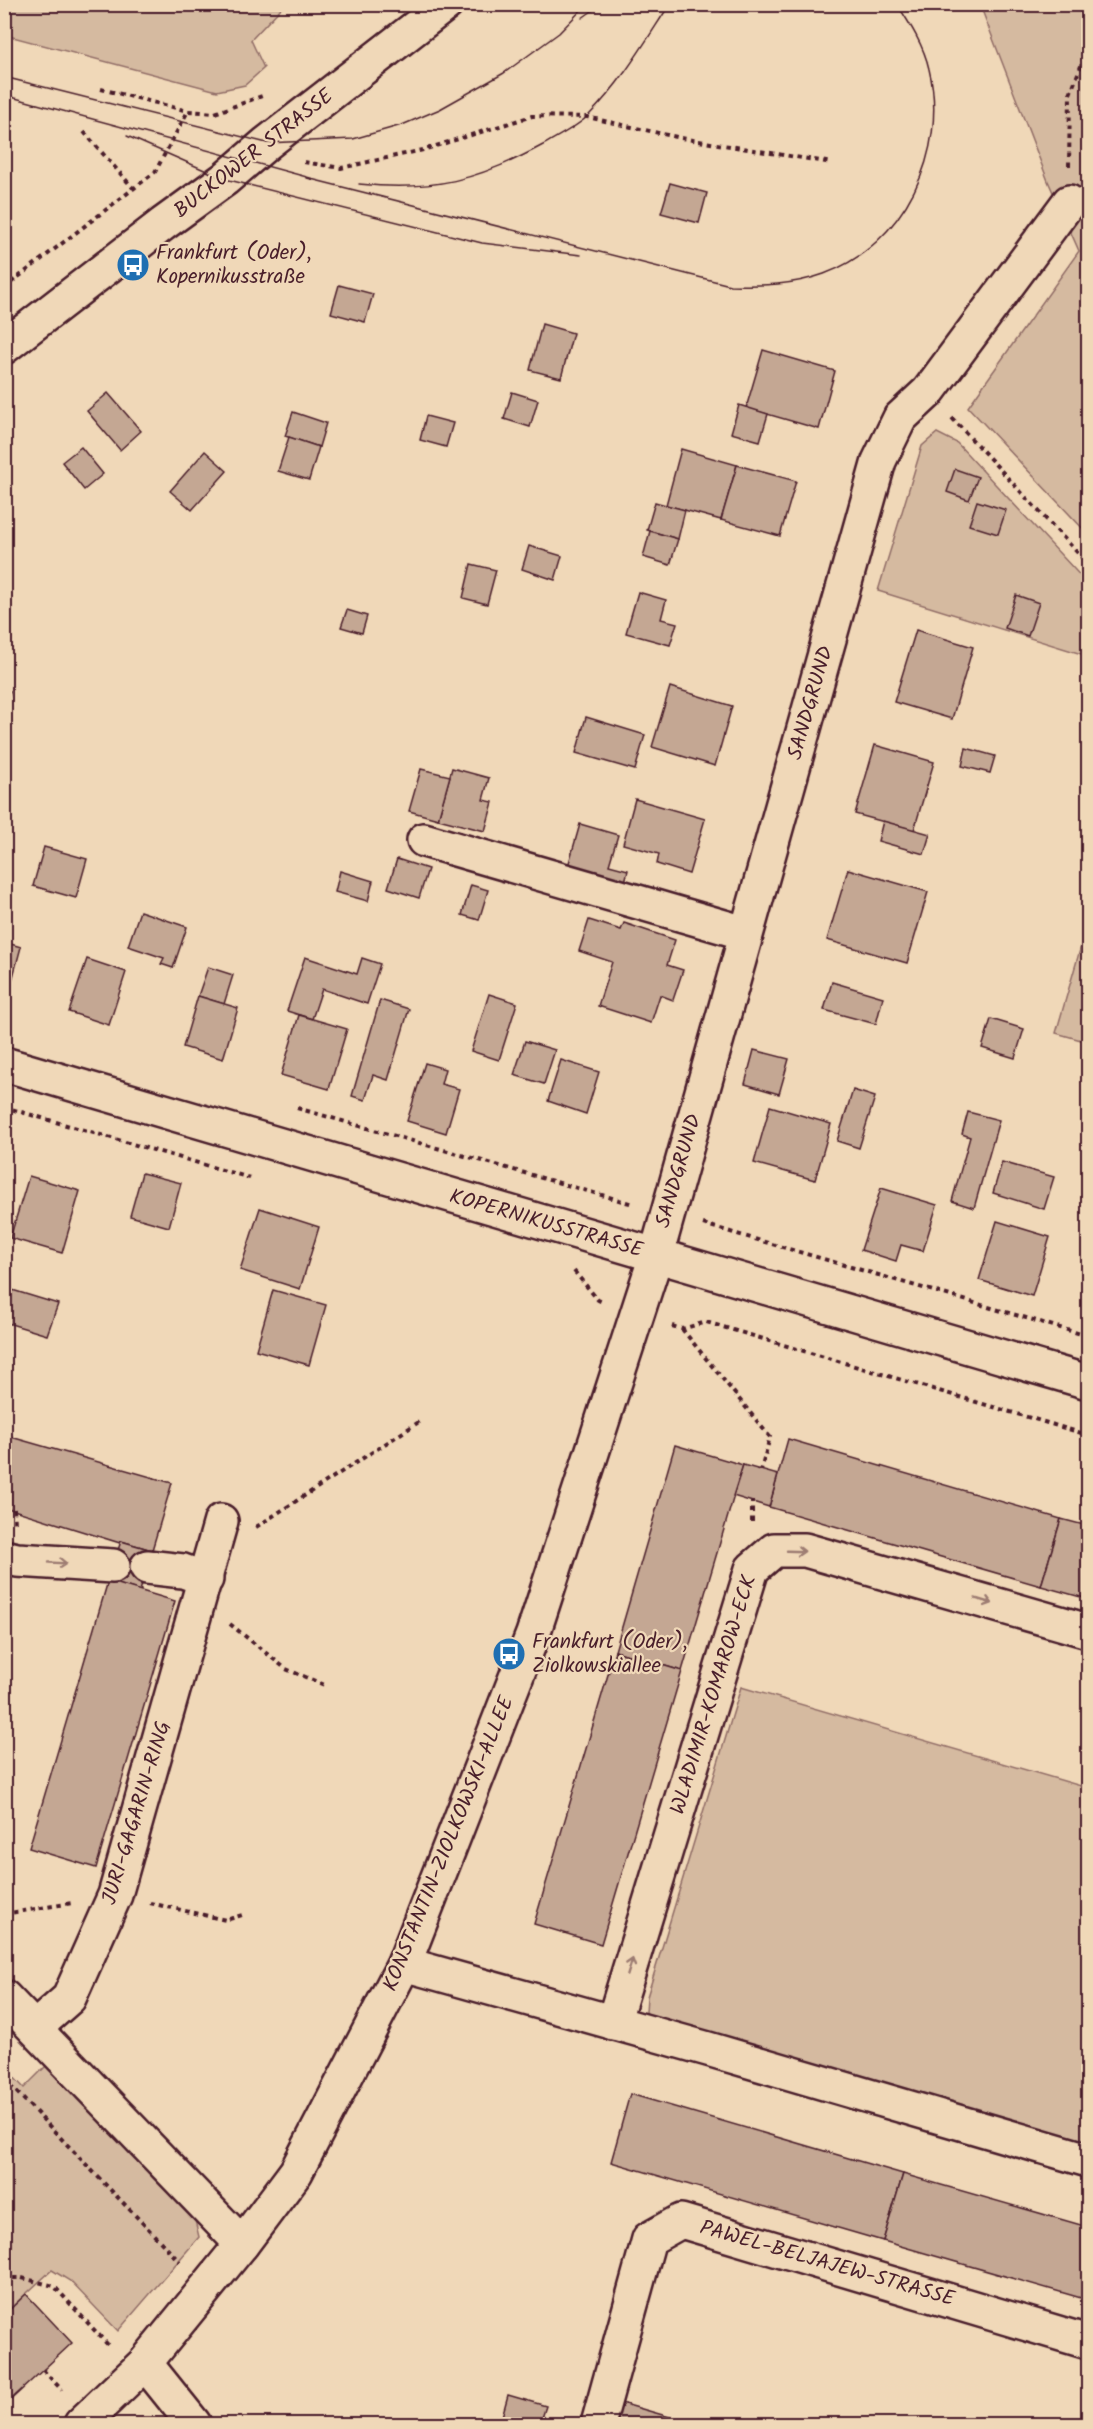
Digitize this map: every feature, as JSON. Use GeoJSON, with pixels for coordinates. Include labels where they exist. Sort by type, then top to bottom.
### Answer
{"type":"FeatureCollection","features":[{"type":"Feature","properties":{"kind":"street","name":"BUCKOWER STRASSE"},"geometry":{"type":"LineString","coordinates":[[4,348],[446,4]]}},
{"type":"Feature","properties":{"kind":"street","name":"SANDGRUND"},"geometry":{"type":"LineString","coordinates":[[656,1256],[666,1213],[879,462],[900,418],[928,392],[1069,202]]}},
{"type":"Feature","properties":{"kind":"street"},"geometry":{"type":"LineString","coordinates":[[424,840],[745,933]]}},
{"type":"Feature","properties":{"kind":"street","name":"KOPERNIKUSSTRASSE"},"geometry":{"type":"LineString","coordinates":[[4,1064],[1089,1382]]}},
{"type":"Feature","properties":{"kind":"street","name":"KONSTANTIN-ZIOLKOWSKI-ALLEE"},"geometry":{"type":"LineString","coordinates":[[81,2424],[145,2363],[242,2244],[296,2172],[404,1964],[533,1634],[656,1256]]}},
{"type":"Feature","properties":{"kind":"street","name":"JURI-GAGARIN-RING"},"geometry":{"type":"LineString","coordinates":[[35,2028],[69,1998],[115,1895],[221,1521]]}},
{"type":"Feature","properties":{"kind":"street","name":"WLADIMIR-KOMAROW-ECK"},"geometry":{"type":"LineString","coordinates":[[613,2023],[752,1569],[774,1550],[805,1550],[1089,1631]]}},
{"type":"Feature","properties":{"kind":"street"},"geometry":{"type":"LineString","coordinates":[[4,1557],[17,1560],[113,1566]]}},
{"type":"Feature","properties":{"kind":"street"},"geometry":{"type":"LineString","coordinates":[[147,1567],[183,1571],[206,1578]]}},
{"type":"Feature","properties":{"kind":"street"},"geometry":{"type":"LineString","coordinates":[[404,1964],[1089,2160]]}},
{"type":"Feature","properties":{"kind":"street"},"geometry":{"type":"LineString","coordinates":[[4,1997],[242,2244]]}},
{"type":"Feature","properties":{"kind":"street","name":"PAWEL-BELJAJEW-STRASSE"},"geometry":{"type":"LineString","coordinates":[[598,2424],[649,2239],[681,2221],[1089,2342]]}},
{"type":"Feature","properties":{"kind":"street"},"geometry":{"type":"LineString","coordinates":[[145,2363],[194,2424]]}},
{"type":"Feature","properties":{"kind":"path"},"geometry":{"type":"LineString","coordinates":[[1069,202],[1070,93],[1089,48]]}},
{"type":"Feature","properties":{"kind":"path"},"geometry":{"type":"LineString","coordinates":[[101,89],[188,111],[215,113],[282,89],[304,114]]}},
{"type":"Feature","properties":{"kind":"path"},"geometry":{"type":"LineString","coordinates":[[4,288],[155,172],[188,111]]}},
{"type":"Feature","properties":{"kind":"path"},"geometry":{"type":"LineString","coordinates":[[254,153],[341,168],[423,150],[532,117],[587,117],[681,138],[832,163]]}},
{"type":"Feature","properties":{"kind":"path"},"geometry":{"type":"LineString","coordinates":[[84,132],[133,188]]}},
{"type":"Feature","properties":{"kind":"path"},"geometry":{"type":"LineString","coordinates":[[928,392],[1089,564]]}},
{"type":"Feature","properties":{"kind":"path"},"geometry":{"type":"LineString","coordinates":[[4,1107],[258,1180]]}},
{"type":"Feature","properties":{"kind":"path"},"geometry":{"type":"LineString","coordinates":[[293,1107],[1089,1336]]}},
{"type":"Feature","properties":{"kind":"path"},"geometry":{"type":"LineString","coordinates":[[564,1268],[576,1271],[598,1300],[682,1329],[770,1437],[761,1470]]}},
{"type":"Feature","properties":{"kind":"path"},"geometry":{"type":"LineString","coordinates":[[682,1329],[706,1322],[1089,1436]]}},
{"type":"Feature","properties":{"kind":"path"},"geometry":{"type":"LineString","coordinates":[[327,1686],[286,1670],[206,1578],[422,1420]]}},
{"type":"Feature","properties":{"kind":"path"},"geometry":{"type":"LineString","coordinates":[[4,2079],[185,2268]]}},
{"type":"Feature","properties":{"kind":"path"},"geometry":{"type":"LineString","coordinates":[[4,2278],[22,2278],[54,2286],[114,2351]]}},
{"type":"Feature","properties":{"kind":"path"},"geometry":{"type":"LineString","coordinates":[[43,2370],[64,2392]]}},
{"type":"Feature","properties":{"kind":"shaded area"},"geometry":{"type":"Polygon","coordinates":[[[4,5],[284,5],[251,40],[264,68],[245,85],[217,91],[5,35],[4,5]]]}},
{"type":"Feature","properties":{"kind":"shaded area"},"geometry":{"type":"Polygon","coordinates":[[[980,5],[1088,5],[1088,534],[968,407],[1079,251],[1048,181],[980,5]]]}},
{"type":"Feature","properties":{"kind":"shaded area"},"geometry":{"type":"Polygon","coordinates":[[[937,433],[957,443],[1088,584],[1088,656],[878,591],[922,446],[937,433]]]}},
{"type":"Feature","properties":{"kind":"shaded area"},"geometry":{"type":"Polygon","coordinates":[[[1088,922],[1088,1042],[1056,1033],[1088,922]]]}},
{"type":"Feature","properties":{"kind":"shaded area"},"geometry":{"type":"Polygon","coordinates":[[[741,1687],[1088,1788],[1088,2145],[654,2021],[646,2012],[647,1997],[741,1687]]]}},
{"type":"Feature","properties":{"kind":"shaded area"},"geometry":{"type":"Polygon","coordinates":[[[46,2066],[195,2220],[199,2237],[118,2331],[70,2281],[52,2270],[5,2313],[5,2068],[24,2088],[46,2066]]]}},
{"type":"Feature","properties":{"kind":"building"},"geometry":{"type":"Polygon","coordinates":[[[670,183],[707,193],[699,223],[661,213],[670,183]]]}},
{"type":"Feature","properties":{"kind":"building"},"geometry":{"type":"Polygon","coordinates":[[[339,285],[373,294],[365,322],[331,313],[339,285]]]}},
{"type":"Feature","properties":{"kind":"building"},"geometry":{"type":"Polygon","coordinates":[[[542,324],[573,333],[561,378],[530,370],[542,324]]]}},
{"type":"Feature","properties":{"kind":"building"},"geometry":{"type":"Polygon","coordinates":[[[763,350],[835,371],[819,429],[746,408],[763,350]]]}},
{"type":"Feature","properties":{"kind":"building"},"geometry":{"type":"Polygon","coordinates":[[[512,392],[538,400],[530,427],[504,419],[512,392]]]}},
{"type":"Feature","properties":{"kind":"building"},"geometry":{"type":"Polygon","coordinates":[[[108,393],[141,431],[120,450],[87,411],[108,393]]]}},
{"type":"Feature","properties":{"kind":"building"},"geometry":{"type":"Polygon","coordinates":[[[739,405],[768,414],[760,441],[731,433],[739,405]]]}},
{"type":"Feature","properties":{"kind":"building"},"geometry":{"type":"Polygon","coordinates":[[[293,412],[326,423],[319,447],[285,436],[293,412]]]}},
{"type":"Feature","properties":{"kind":"building"},"geometry":{"type":"Polygon","coordinates":[[[426,416],[453,423],[446,447],[420,440],[426,416]]]}},
{"type":"Feature","properties":{"kind":"building"},"geometry":{"type":"Polygon","coordinates":[[[289,437],[319,447],[309,480],[278,471],[289,437]]]}},
{"type":"Feature","properties":{"kind":"building"},"geometry":{"type":"Polygon","coordinates":[[[81,447],[103,474],[84,490],[62,462],[81,447]]]}},
{"type":"Feature","properties":{"kind":"building"},"geometry":{"type":"Polygon","coordinates":[[[681,449],[737,465],[721,520],[666,505],[681,449]]]}},
{"type":"Feature","properties":{"kind":"building"},"geometry":{"type":"Polygon","coordinates":[[[205,451],[227,471],[192,510],[170,491],[205,451]]]}},
{"type":"Feature","properties":{"kind":"building"},"geometry":{"type":"Polygon","coordinates":[[[737,465],[796,481],[780,536],[721,520],[737,465]]]}},
{"type":"Feature","properties":{"kind":"building"},"geometry":{"type":"Polygon","coordinates":[[[955,469],[978,477],[969,500],[947,492],[955,469]]]}},
{"type":"Feature","properties":{"kind":"building"},"geometry":{"type":"Polygon","coordinates":[[[977,501],[1006,510],[998,534],[969,525],[977,501]]]}},
{"type":"Feature","properties":{"kind":"building"},"geometry":{"type":"Polygon","coordinates":[[[655,502],[685,510],[678,539],[647,530],[655,502]]]}},
{"type":"Feature","properties":{"kind":"building"},"geometry":{"type":"Polygon","coordinates":[[[650,531],[678,539],[670,565],[643,557],[650,531]]]}},
{"type":"Feature","properties":{"kind":"building"},"geometry":{"type":"Polygon","coordinates":[[[529,546],[562,556],[555,580],[522,569],[529,546]]]}},
{"type":"Feature","properties":{"kind":"building"},"geometry":{"type":"Polygon","coordinates":[[[471,564],[496,570],[487,604],[463,598],[471,564]]]}},
{"type":"Feature","properties":{"kind":"building"},"geometry":{"type":"Polygon","coordinates":[[[638,592],[666,600],[661,619],[677,623],[670,645],[626,633],[638,592]]]}},
{"type":"Feature","properties":{"kind":"building"},"geometry":{"type":"Polygon","coordinates":[[[1016,595],[1039,603],[1028,636],[1005,628],[1016,595]]]}},
{"type":"Feature","properties":{"kind":"building"},"geometry":{"type":"Polygon","coordinates":[[[347,610],[367,616],[362,633],[341,627],[347,610]]]}},
{"type":"Feature","properties":{"kind":"building"},"geometry":{"type":"Polygon","coordinates":[[[916,630],[973,647],[952,719],[894,702],[916,630]]]}},
{"type":"Feature","properties":{"kind":"building"},"geometry":{"type":"Polygon","coordinates":[[[670,687],[732,706],[715,766],[652,747],[670,687]]]}},
{"type":"Feature","properties":{"kind":"building"},"geometry":{"type":"Polygon","coordinates":[[[4,689],[10,691],[4,710],[4,689]]]}},
{"type":"Feature","properties":{"kind":"building"},"geometry":{"type":"Polygon","coordinates":[[[586,717],[645,735],[635,770],[576,753],[586,717]]]}},
{"type":"Feature","properties":{"kind":"building"},"geometry":{"type":"Polygon","coordinates":[[[875,745],[934,762],[914,830],[855,814],[875,745]]]}},
{"type":"Feature","properties":{"kind":"building"},"geometry":{"type":"Polygon","coordinates":[[[966,748],[995,756],[990,773],[962,766],[966,748]]]}},
{"type":"Feature","properties":{"kind":"building"},"geometry":{"type":"Polygon","coordinates":[[[452,768],[489,778],[483,800],[493,802],[485,831],[438,819],[452,768]]]}},
{"type":"Feature","properties":{"kind":"building"},"geometry":{"type":"Polygon","coordinates":[[[421,769],[450,776],[438,819],[409,811],[421,769]]]}},
{"type":"Feature","properties":{"kind":"building"},"geometry":{"type":"Polygon","coordinates":[[[635,799],[705,819],[689,874],[657,864],[659,854],[623,844],[635,799]]]}},
{"type":"Feature","properties":{"kind":"building"},"geometry":{"type":"Polygon","coordinates":[[[883,821],[930,834],[924,854],[878,841],[883,821]]]}},
{"type":"Feature","properties":{"kind":"building"},"geometry":{"type":"Polygon","coordinates":[[[580,824],[618,835],[609,865],[628,870],[624,886],[567,870],[580,824]]]}},
{"type":"Feature","properties":{"kind":"building"},"geometry":{"type":"Polygon","coordinates":[[[44,847],[87,859],[76,898],[33,886],[44,847]]]}},
{"type":"Feature","properties":{"kind":"building"},"geometry":{"type":"Polygon","coordinates":[[[397,859],[428,869],[419,898],[388,888],[397,859]]]}},
{"type":"Feature","properties":{"kind":"building"},"geometry":{"type":"Polygon","coordinates":[[[848,869],[928,892],[907,963],[827,940],[848,869]]]}},
{"type":"Feature","properties":{"kind":"building"},"geometry":{"type":"Polygon","coordinates":[[[340,871],[373,881],[368,901],[335,892],[340,871]]]}},
{"type":"Feature","properties":{"kind":"building"},"geometry":{"type":"Polygon","coordinates":[[[471,885],[488,890],[479,920],[462,915],[471,885]]]}},
{"type":"Feature","properties":{"kind":"building"},"geometry":{"type":"Polygon","coordinates":[[[140,911],[187,927],[173,968],[161,964],[164,958],[128,946],[140,911]]]}},
{"type":"Feature","properties":{"kind":"building"},"geometry":{"type":"Polygon","coordinates":[[[589,920],[621,930],[624,923],[675,940],[667,965],[683,970],[673,1000],[660,995],[651,1023],[598,1006],[612,962],[579,951],[589,920]]]}},
{"type":"Feature","properties":{"kind":"building"},"geometry":{"type":"Polygon","coordinates":[[[4,942],[21,947],[6,1003],[4,1003],[4,942]]]}},
{"type":"Feature","properties":{"kind":"building"},"geometry":{"type":"Polygon","coordinates":[[[305,957],[357,974],[362,958],[380,964],[367,1004],[322,989],[312,1019],[287,1011],[305,957]]]}},
{"type":"Feature","properties":{"kind":"building"},"geometry":{"type":"Polygon","coordinates":[[[87,959],[126,972],[109,1025],[69,1012],[87,959]]]}},
{"type":"Feature","properties":{"kind":"building"},"geometry":{"type":"Polygon","coordinates":[[[208,967],[233,975],[224,1004],[198,996],[208,967]]]}},
{"type":"Feature","properties":{"kind":"building"},"geometry":{"type":"Polygon","coordinates":[[[832,982],[883,997],[876,1024],[824,1010],[832,982]]]}},
{"type":"Feature","properties":{"kind":"building"},"geometry":{"type":"Polygon","coordinates":[[[489,994],[517,1003],[499,1060],[471,1051],[489,994]]]}},
{"type":"Feature","properties":{"kind":"building"},"geometry":{"type":"Polygon","coordinates":[[[198,996],[238,1008],[223,1059],[183,1047],[198,996]]]}},
{"type":"Feature","properties":{"kind":"building"},"geometry":{"type":"Polygon","coordinates":[[[380,1000],[409,1009],[388,1080],[373,1075],[365,1100],[352,1096],[380,1000]]]}},
{"type":"Feature","properties":{"kind":"building"},"geometry":{"type":"Polygon","coordinates":[[[299,1015],[347,1029],[329,1089],[281,1075],[299,1015]]]}},
{"type":"Feature","properties":{"kind":"building"},"geometry":{"type":"Polygon","coordinates":[[[991,1019],[1024,1029],[1015,1058],[982,1048],[991,1019]]]}},
{"type":"Feature","properties":{"kind":"building"},"geometry":{"type":"Polygon","coordinates":[[[525,1041],[555,1050],[544,1084],[514,1075],[525,1041]]]}},
{"type":"Feature","properties":{"kind":"building"},"geometry":{"type":"Polygon","coordinates":[[[754,1050],[789,1059],[779,1094],[745,1084],[754,1050]]]}},
{"type":"Feature","properties":{"kind":"building"},"geometry":{"type":"Polygon","coordinates":[[[561,1060],[599,1072],[586,1114],[548,1101],[561,1060]]]}},
{"type":"Feature","properties":{"kind":"building"},"geometry":{"type":"Polygon","coordinates":[[[425,1063],[445,1069],[441,1084],[459,1089],[446,1133],[407,1121],[425,1063]]]}},
{"type":"Feature","properties":{"kind":"building"},"geometry":{"type":"Polygon","coordinates":[[[853,1090],[875,1097],[859,1148],[837,1141],[853,1090]]]}},
{"type":"Feature","properties":{"kind":"building"},"geometry":{"type":"Polygon","coordinates":[[[770,1106],[831,1124],[815,1180],[754,1163],[770,1106]]]}},
{"type":"Feature","properties":{"kind":"building"},"geometry":{"type":"Polygon","coordinates":[[[968,1112],[999,1120],[974,1208],[952,1201],[970,1137],[962,1134],[968,1112]]]}},
{"type":"Feature","properties":{"kind":"building"},"geometry":{"type":"Polygon","coordinates":[[[1002,1162],[1054,1177],[1044,1209],[993,1193],[1002,1162]]]}},
{"type":"Feature","properties":{"kind":"building"},"geometry":{"type":"Polygon","coordinates":[[[142,1173],[181,1183],[169,1227],[130,1216],[142,1173]]]}},
{"type":"Feature","properties":{"kind":"building"},"geometry":{"type":"Polygon","coordinates":[[[29,1176],[80,1191],[62,1253],[10,1238],[29,1176]]]}},
{"type":"Feature","properties":{"kind":"building"},"geometry":{"type":"Polygon","coordinates":[[[881,1188],[937,1205],[923,1251],[901,1245],[896,1261],[861,1250],[881,1188]]]}},
{"type":"Feature","properties":{"kind":"building"},"geometry":{"type":"Polygon","coordinates":[[[260,1208],[319,1227],[300,1289],[240,1270],[260,1208]]]}},
{"type":"Feature","properties":{"kind":"building"},"geometry":{"type":"Polygon","coordinates":[[[997,1221],[1050,1237],[1032,1296],[979,1280],[997,1221]]]}},
{"type":"Feature","properties":{"kind":"building"},"geometry":{"type":"Polygon","coordinates":[[[9,1289],[58,1304],[47,1335],[4,1322],[4,1301],[9,1289]]]}},
{"type":"Feature","properties":{"kind":"building"},"geometry":{"type":"Polygon","coordinates":[[[273,1290],[326,1305],[309,1365],[256,1350],[273,1290]]]}},
{"type":"Feature","properties":{"kind":"building"},"geometry":{"type":"Polygon","coordinates":[[[4,1435],[172,1483],[152,1550],[121,1541],[120,1543],[4,1507],[4,1435]]]}},
{"type":"Feature","properties":{"kind":"building"},"geometry":{"type":"Polygon","coordinates":[[[788,1439],[1061,1519],[1041,1586],[769,1507],[788,1439]]]}},
{"type":"Feature","properties":{"kind":"building"},"geometry":{"type":"Polygon","coordinates":[[[675,1445],[743,1465],[682,1671],[615,1651],[675,1445]]]}},
{"type":"Feature","properties":{"kind":"building"},"geometry":{"type":"Polygon","coordinates":[[[743,1465],[778,1475],[769,1507],[733,1496],[743,1465]]]}},
{"type":"Feature","properties":{"kind":"building"},"geometry":{"type":"Polygon","coordinates":[[[1061,1519],[1088,1526],[1088,1599],[1041,1586],[1061,1519]]]}},
{"type":"Feature","properties":{"kind":"building"},"geometry":{"type":"Polygon","coordinates":[[[121,1541],[152,1550],[140,1591],[108,1581],[121,1541]]]}},
{"type":"Feature","properties":{"kind":"building"},"geometry":{"type":"Polygon","coordinates":[[[108,1581],[175,1601],[96,1868],[29,1848],[108,1581]]]}},
{"type":"Feature","properties":{"kind":"building"},"geometry":{"type":"Polygon","coordinates":[[[615,1651],[682,1671],[601,1944],[534,1924],[615,1651]]]}},
{"type":"Feature","properties":{"kind":"building"},"geometry":{"type":"Polygon","coordinates":[[[630,2094],[903,2174],[883,2241],[611,2162],[630,2094]]]}},
{"type":"Feature","properties":{"kind":"building"},"geometry":{"type":"Polygon","coordinates":[[[903,2174],[1088,2227],[1088,2300],[883,2241],[903,2174]]]}},
{"type":"Feature","properties":{"kind":"building"},"geometry":{"type":"Polygon","coordinates":[[[26,2294],[72,2343],[4,2406],[4,2315],[26,2294]]]}},
{"type":"Feature","properties":{"kind":"building"},"geometry":{"type":"Polygon","coordinates":[[[508,2395],[546,2406],[540,2424],[500,2424],[508,2395]]]}},
{"type":"Feature","properties":{"kind":"building"},"geometry":{"type":"Polygon","coordinates":[[[621,2403],[694,2424],[615,2424],[621,2403]]]}},
{"type":"Feature","properties":{"kind":"tram line"},"geometry":{"type":"LineString","coordinates":[[4,77],[267,143],[353,139],[402,125],[440,109],[504,73],[559,33],[587,4]]}},
{"type":"Feature","properties":{"kind":"tram line"},"geometry":{"type":"LineString","coordinates":[[582,18],[602,4]]}},
{"type":"Feature","properties":{"kind":"tram line"},"geometry":{"type":"LineString","coordinates":[[359,184],[410,186],[454,181],[498,167],[561,135],[584,119],[612,89],[670,4]]}},
{"type":"Feature","properties":{"kind":"tram line"},"geometry":{"type":"LineString","coordinates":[[307,178],[730,285],[778,284],[812,278],[852,260],[877,241],[898,218],[914,191],[926,162],[932,132],[934,100],[929,69],[912,27],[897,4]]}},
{"type":"Feature","properties":{"kind":"tram line"},"geometry":{"type":"LineString","coordinates":[[4,95],[314,179]]}},
{"type":"Feature","properties":{"kind":"tram line"},"geometry":{"type":"LineString","coordinates":[[127,136],[225,179],[482,243],[581,255]]}},
{"type":"Feature","properties":{"kind":"place","name":"Frankfurt (Oder), Kopernikusstraße"},"geometry":{"type":"Point","coordinates":[133,265]}},
{"type":"Feature","properties":{"kind":"place","name":"Frankfurt (Oder), Ziolkowskiallee"},"geometry":{"type":"Point","coordinates":[509,1654]}}]}
